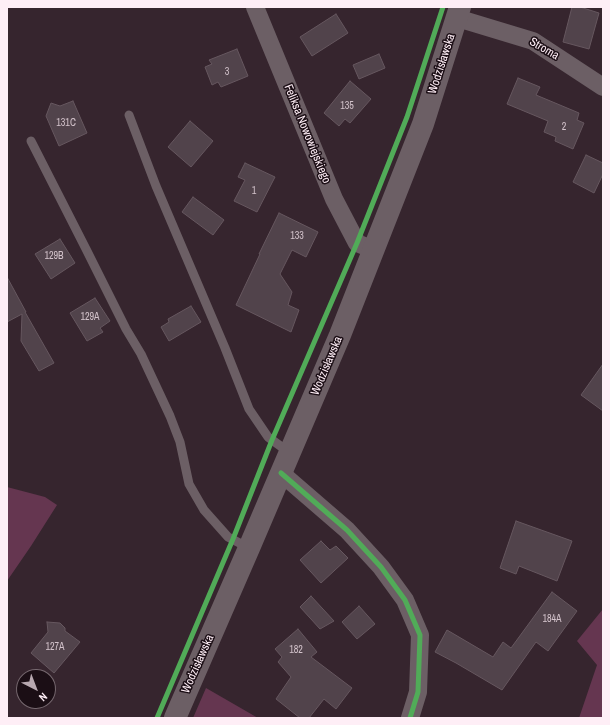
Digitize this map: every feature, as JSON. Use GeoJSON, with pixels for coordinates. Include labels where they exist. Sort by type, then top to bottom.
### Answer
{"type":"FeatureCollection","features":[{"type":"Feature","properties":{"kind":"main road","name":"Wodzisławska"},"geometry":{"type":"LineString","coordinates":[[175,718],[340,335],[423,124],[458,12]]}},
{"type":"Feature","properties":{"kind":"street","name":"Feliksa Nowowiejskiego"},"geometry":{"type":"LineString","coordinates":[[255,7],[334,199],[357,243],[374,250]]}},
{"type":"Feature","properties":{"kind":"street","name":"Stroma"},"geometry":{"type":"LineString","coordinates":[[458,12],[533,41],[603,87]]}},
{"type":"Feature","properties":{"kind":"street"},"geometry":{"type":"LineString","coordinates":[[281,473],[347,530],[381,567],[405,600],[420,635],[418,692],[410,718]]}},
{"type":"Feature","properties":{"kind":"lane"},"geometry":{"type":"LineString","coordinates":[[129,115],[156,186],[225,348],[249,409],[268,437],[290,453]]}},
{"type":"Feature","properties":{"kind":"lane"},"geometry":{"type":"LineString","coordinates":[[31,141],[126,329],[141,354],[180,442],[189,484],[204,510],[228,537],[249,548]]}},
{"type":"Feature","properties":{"kind":"shaded area"},"geometry":{"type":"Polygon","coordinates":[[[7,487],[45,497],[57,505],[7,581],[7,487]]]}},
{"type":"Feature","properties":{"kind":"shaded area"},"geometry":{"type":"Polygon","coordinates":[[[603,609],[603,718],[579,718],[597,665],[577,641],[603,609]]]}},
{"type":"Feature","properties":{"kind":"shaded area"},"geometry":{"type":"Polygon","coordinates":[[[206,688],[258,718],[193,718],[206,688]]]}},
{"type":"Feature","properties":{"kind":"building"},"geometry":{"type":"Polygon","coordinates":[[[572,7],[580,7],[599,13],[589,49],[563,42],[572,7]]]}},
{"type":"Feature","properties":{"kind":"building"},"geometry":{"type":"Polygon","coordinates":[[[336,14],[348,33],[312,56],[300,37],[336,14]]]}},
{"type":"Feature","properties":{"kind":"building"},"geometry":{"type":"Polygon","coordinates":[[[237,49],[248,76],[221,87],[218,82],[212,85],[205,67],[212,64],[209,60],[237,49]]]}},
{"type":"Feature","properties":{"kind":"building"},"geometry":{"type":"Polygon","coordinates":[[[379,54],[385,68],[359,79],[353,65],[379,54]]]}},
{"type":"Feature","properties":{"kind":"building"},"geometry":{"type":"Polygon","coordinates":[[[518,78],[540,87],[536,95],[579,113],[577,120],[584,123],[573,149],[555,141],[556,137],[544,132],[548,121],[507,104],[518,78]]]}},
{"type":"Feature","properties":{"kind":"building"},"geometry":{"type":"Polygon","coordinates":[[[350,81],[371,99],[350,123],[345,119],[339,126],[324,113],[350,81]]]}},
{"type":"Feature","properties":{"kind":"building"},"geometry":{"type":"Polygon","coordinates":[[[73,101],[87,133],[59,146],[46,116],[51,103],[60,106],[73,101]]]}},
{"type":"Feature","properties":{"kind":"building"},"geometry":{"type":"Polygon","coordinates":[[[190,121],[213,141],[191,167],[168,147],[190,121]]]}},
{"type":"Feature","properties":{"kind":"building"},"geometry":{"type":"Polygon","coordinates":[[[586,155],[603,163],[603,174],[594,193],[573,182],[586,155]]]}},
{"type":"Feature","properties":{"kind":"building"},"geometry":{"type":"Polygon","coordinates":[[[245,163],[275,177],[257,212],[234,201],[245,180],[238,177],[245,163]]]}},
{"type":"Feature","properties":{"kind":"building"},"geometry":{"type":"Polygon","coordinates":[[[193,197],[224,220],[213,235],[182,212],[193,197]]]}},
{"type":"Feature","properties":{"kind":"building"},"geometry":{"type":"Polygon","coordinates":[[[279,213],[318,232],[306,257],[292,250],[280,274],[292,292],[288,305],[299,310],[291,332],[236,305],[279,213]]]}},
{"type":"Feature","properties":{"kind":"building"},"geometry":{"type":"Polygon","coordinates":[[[60,239],[75,263],[51,279],[35,254],[60,239]]]}},
{"type":"Feature","properties":{"kind":"building"},"geometry":{"type":"Polygon","coordinates":[[[7,277],[54,363],[39,371],[21,341],[22,314],[7,322],[7,277]]]}},
{"type":"Feature","properties":{"kind":"building"},"geometry":{"type":"Polygon","coordinates":[[[95,298],[110,321],[100,328],[103,332],[87,341],[70,313],[95,298]]]}},
{"type":"Feature","properties":{"kind":"building"},"geometry":{"type":"Polygon","coordinates":[[[191,306],[201,322],[169,341],[161,327],[169,322],[168,319],[191,306]]]}},
{"type":"Feature","properties":{"kind":"building"},"geometry":{"type":"Polygon","coordinates":[[[603,364],[603,411],[581,395],[603,364]]]}},
{"type":"Feature","properties":{"kind":"building"},"geometry":{"type":"Polygon","coordinates":[[[516,521],[572,541],[557,581],[519,566],[516,574],[500,568],[516,521]]]}},
{"type":"Feature","properties":{"kind":"building"},"geometry":{"type":"Polygon","coordinates":[[[321,541],[330,550],[336,546],[348,558],[321,583],[300,560],[321,541]]]}},
{"type":"Feature","properties":{"kind":"building"},"geometry":{"type":"Polygon","coordinates":[[[552,592],[577,611],[548,651],[536,642],[502,690],[435,652],[447,630],[493,657],[503,642],[511,648],[552,592]]]}},
{"type":"Feature","properties":{"kind":"building"},"geometry":{"type":"Polygon","coordinates":[[[311,596],[334,621],[320,629],[300,607],[311,596]]]}},
{"type":"Feature","properties":{"kind":"building"},"geometry":{"type":"Polygon","coordinates":[[[359,606],[375,624],[357,639],[342,622],[359,606]]]}},
{"type":"Feature","properties":{"kind":"building"},"geometry":{"type":"Polygon","coordinates":[[[47,622],[60,623],[65,628],[65,631],[80,642],[56,671],[56,669],[49,669],[31,653],[48,632],[47,622]]]}},
{"type":"Feature","properties":{"kind":"building"},"geometry":{"type":"Polygon","coordinates":[[[298,629],[317,652],[311,657],[352,688],[336,709],[324,699],[309,718],[300,718],[276,699],[291,677],[278,662],[282,657],[275,649],[298,629]]]}},
{"type":"Feature","properties":{"kind":"cycle path"},"geometry":{"type":"LineString","coordinates":[[157,718],[233,539],[272,440],[357,243],[407,117],[443,7]]}},
{"type":"Feature","properties":{"kind":"cycle path"},"geometry":{"type":"LineString","coordinates":[[281,473],[347,530],[381,567],[405,600],[420,635],[418,692],[410,718]]}}]}
